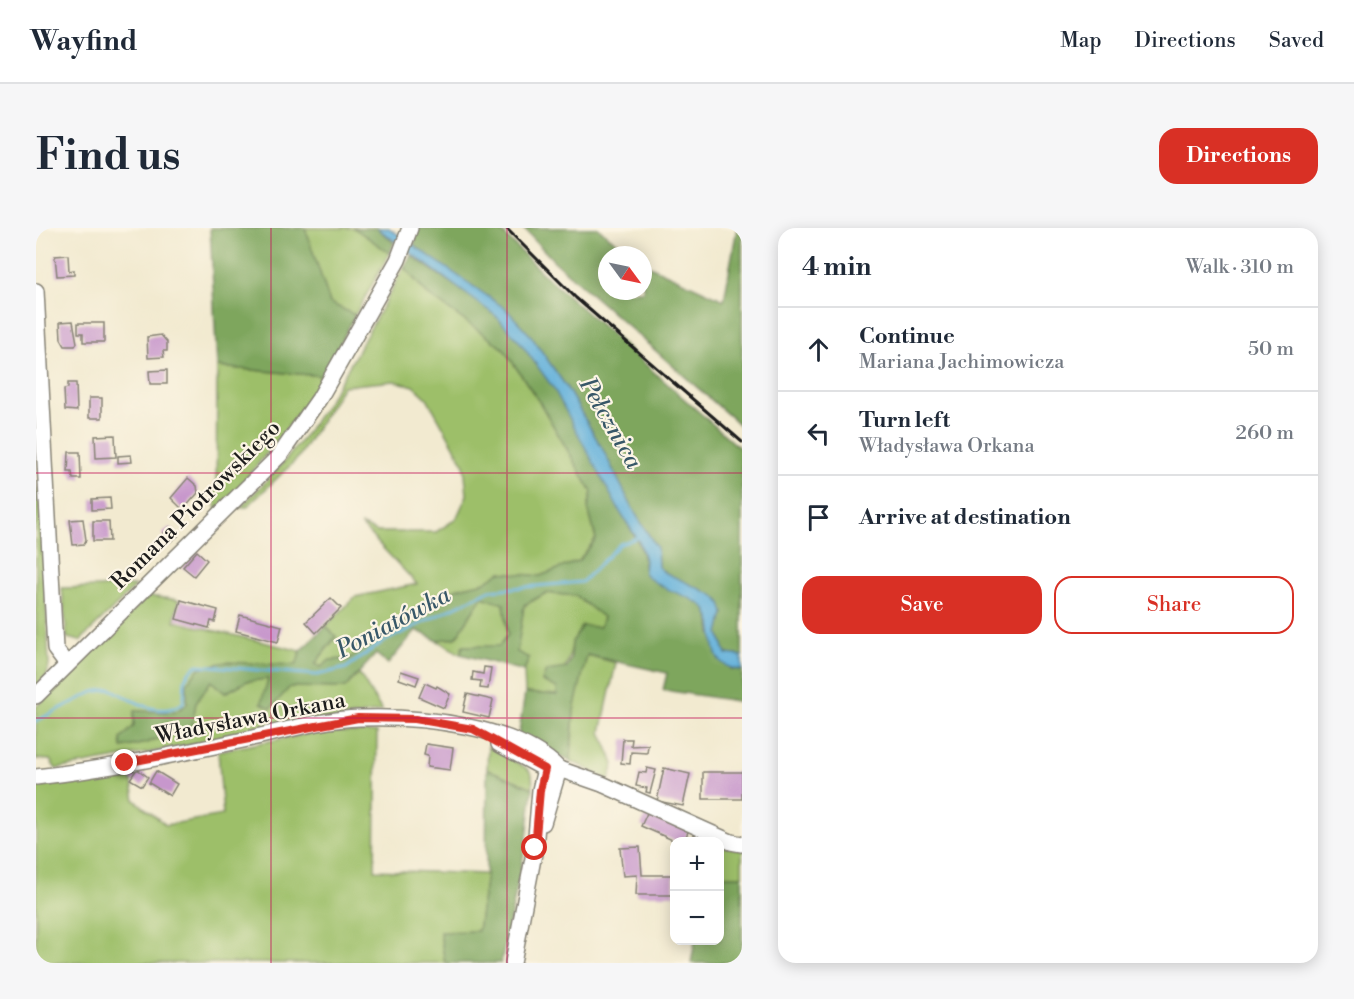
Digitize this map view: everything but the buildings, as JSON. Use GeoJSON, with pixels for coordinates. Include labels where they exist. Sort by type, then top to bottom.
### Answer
{"type":"FeatureCollection","features":[{"type":"Feature","properties":{"kind":"street","name":"Romana Piotrowskiego"},"geometry":{"type":"LineString","coordinates":[[36,696],[280,454],[320,399],[398,260],[410,228]]}},
{"type":"Feature","properties":{"kind":"street"},"geometry":{"type":"LineString","coordinates":[[36,291],[41,476],[55,649],[67,664]]}},
{"type":"Feature","properties":{"kind":"street","name":"Władysława Orkana"},"geometry":{"type":"LineString","coordinates":[[36,777],[162,757],[358,718],[415,719],[473,729],[552,769],[602,784],[731,842],[742,844]]}},
{"type":"Feature","properties":{"kind":"street"},"geometry":{"type":"LineString","coordinates":[[513,963],[535,848],[540,790],[552,769]]}},
{"type":"Feature","properties":{"kind":"green space"},"geometry":{"type":"Polygon","coordinates":[[[210,228],[305,228],[330,303],[355,315],[323,376],[217,367],[210,228]]]}},
{"type":"Feature","properties":{"kind":"green space"},"geometry":{"type":"Polygon","coordinates":[[[305,228],[354,228],[390,253],[355,315],[330,303],[305,228]]]}},
{"type":"Feature","properties":{"kind":"green space"},"geometry":{"type":"Polygon","coordinates":[[[354,228],[377,228],[394,243],[390,253],[354,228]]]}},
{"type":"Feature","properties":{"kind":"green space"},"geometry":{"type":"Polygon","coordinates":[[[418,228],[498,228],[541,272],[742,450],[742,656],[726,654],[719,633],[724,613],[658,567],[657,548],[635,513],[602,448],[565,385],[531,336],[506,309],[414,246],[418,228]]]}},
{"type":"Feature","properties":{"kind":"green space"},"geometry":{"type":"Polygon","coordinates":[[[523,228],[598,228],[621,246],[598,246],[598,300],[554,261],[523,228]]]}},
{"type":"Feature","properties":{"kind":"green space"},"geometry":{"type":"Polygon","coordinates":[[[737,228],[742,228],[742,427],[598,300],[652,300],[652,267],[724,300],[737,228]]]}},
{"type":"Feature","properties":{"kind":"green space"},"geometry":{"type":"Polygon","coordinates":[[[411,255],[496,316],[534,358],[566,408],[637,540],[643,555],[644,573],[703,605],[709,615],[711,633],[731,669],[742,670],[742,702],[663,690],[667,673],[587,655],[574,710],[570,761],[518,739],[525,693],[557,695],[557,688],[542,681],[546,671],[567,668],[571,659],[572,642],[582,626],[600,627],[603,617],[576,596],[546,593],[524,605],[517,652],[529,658],[524,671],[460,654],[463,646],[499,646],[508,635],[504,604],[482,597],[456,638],[436,640],[416,630],[388,664],[376,654],[345,688],[290,687],[271,708],[261,703],[268,679],[247,681],[225,693],[211,681],[196,702],[192,728],[122,748],[121,739],[134,726],[134,711],[175,712],[187,704],[187,683],[199,668],[226,662],[296,665],[301,651],[326,626],[336,636],[315,664],[321,667],[330,660],[349,659],[383,633],[430,609],[455,589],[485,582],[500,572],[540,576],[579,561],[596,539],[588,508],[592,492],[540,403],[503,348],[427,294],[404,267],[411,255]]]}},
{"type":"Feature","properties":{"kind":"green space"},"geometry":{"type":"Polygon","coordinates":[[[404,267],[427,294],[503,348],[540,403],[592,492],[588,508],[596,538],[579,561],[540,576],[500,572],[485,582],[455,589],[430,609],[383,633],[349,659],[330,660],[321,667],[315,664],[336,637],[326,626],[355,597],[417,584],[361,525],[377,532],[436,532],[456,519],[467,495],[464,464],[427,398],[414,386],[394,381],[343,386],[298,458],[247,507],[240,508],[302,440],[334,392],[404,267]]]}},
{"type":"Feature","properties":{"kind":"green space"},"geometry":{"type":"Polygon","coordinates":[[[217,367],[323,376],[273,446],[216,511],[217,367]]]}},
{"type":"Feature","properties":{"kind":"green space"},"geometry":{"type":"Polygon","coordinates":[[[36,486],[41,497],[49,665],[46,677],[36,686],[36,486]]]}},
{"type":"Feature","properties":{"kind":"green space"},"geometry":{"type":"Polygon","coordinates":[[[136,586],[80,641],[67,638],[62,588],[136,586]]]}},
{"type":"Feature","properties":{"kind":"green space"},"geometry":{"type":"Polygon","coordinates":[[[546,593],[576,596],[603,617],[601,627],[572,642],[557,695],[525,693],[524,671],[529,658],[517,653],[524,606],[546,593]]]}},
{"type":"Feature","properties":{"kind":"green space"},"geometry":{"type":"Polygon","coordinates":[[[148,596],[179,600],[174,621],[301,651],[297,665],[187,683],[187,704],[175,712],[134,711],[134,726],[121,739],[123,748],[192,728],[196,702],[211,681],[225,693],[247,681],[268,679],[290,687],[345,688],[359,673],[382,711],[56,769],[50,760],[36,759],[36,707],[148,596]]]}},
{"type":"Feature","properties":{"kind":"green space"},"geometry":{"type":"Polygon","coordinates":[[[482,597],[504,604],[508,635],[499,647],[463,646],[460,654],[436,640],[456,638],[482,597]]]}},
{"type":"Feature","properties":{"kind":"green space"},"geometry":{"type":"Polygon","coordinates":[[[587,655],[616,663],[601,732],[614,764],[609,780],[571,761],[574,710],[587,655]]]}},
{"type":"Feature","properties":{"kind":"green space"},"geometry":{"type":"Polygon","coordinates":[[[317,732],[377,732],[375,870],[486,874],[478,931],[440,932],[445,963],[36,963],[36,785],[130,770],[135,800],[166,825],[223,815],[218,751],[317,732]]]}},
{"type":"Feature","properties":{"kind":"green space"},"geometry":{"type":"Polygon","coordinates":[[[488,746],[528,769],[532,775],[533,788],[487,769],[488,746]]]}},
{"type":"Feature","properties":{"kind":"green space"},"geometry":{"type":"Polygon","coordinates":[[[487,769],[533,788],[527,838],[501,963],[445,963],[440,932],[478,931],[486,874],[487,769]]]}},
{"type":"Feature","properties":{"kind":"green space"},"geometry":{"type":"Polygon","coordinates":[[[724,846],[742,850],[742,876],[724,876],[724,846]]]}},
{"type":"Feature","properties":{"kind":"green space"},"geometry":{"type":"Polygon","coordinates":[[[724,876],[742,876],[742,955],[739,963],[691,963],[694,945],[724,945],[724,876]]]}},
{"type":"Feature","properties":{"kind":"water"},"geometry":{"type":"Polygon","coordinates":[[[377,228],[389,228],[506,309],[531,336],[565,385],[602,448],[635,513],[657,548],[658,567],[713,595],[721,603],[724,613],[719,633],[726,654],[742,656],[742,670],[729,667],[721,662],[716,654],[712,626],[705,608],[694,600],[659,585],[644,573],[645,560],[640,543],[620,512],[554,389],[519,341],[496,316],[377,228]]]}},
{"type":"Feature","properties":{"kind":"waterway","name":"Poniatówka"},"geometry":{"type":"LineString","coordinates":[[36,721],[93,692],[111,689],[137,703],[155,709],[174,708],[183,703],[186,677],[198,665],[317,675],[346,668],[381,643],[490,590],[582,582],[620,544],[639,537]]}},
{"type":"Feature","properties":{"kind":"railway"},"geometry":{"type":"LineString","coordinates":[[506,228],[576,298],[742,442]]}},
{"type":"Feature","properties":{"kind":"route"},"geometry":{"type":"LineString","coordinates":[[125,763],[358,718],[415,719],[455,725],[473,729],[545,769],[540,790],[535,848]]}},
{"type":"Feature","properties":{"kind":"water label","name":"Pełcznica"},"geometry":{"type":"Point","coordinates":[611,423]}}]}
